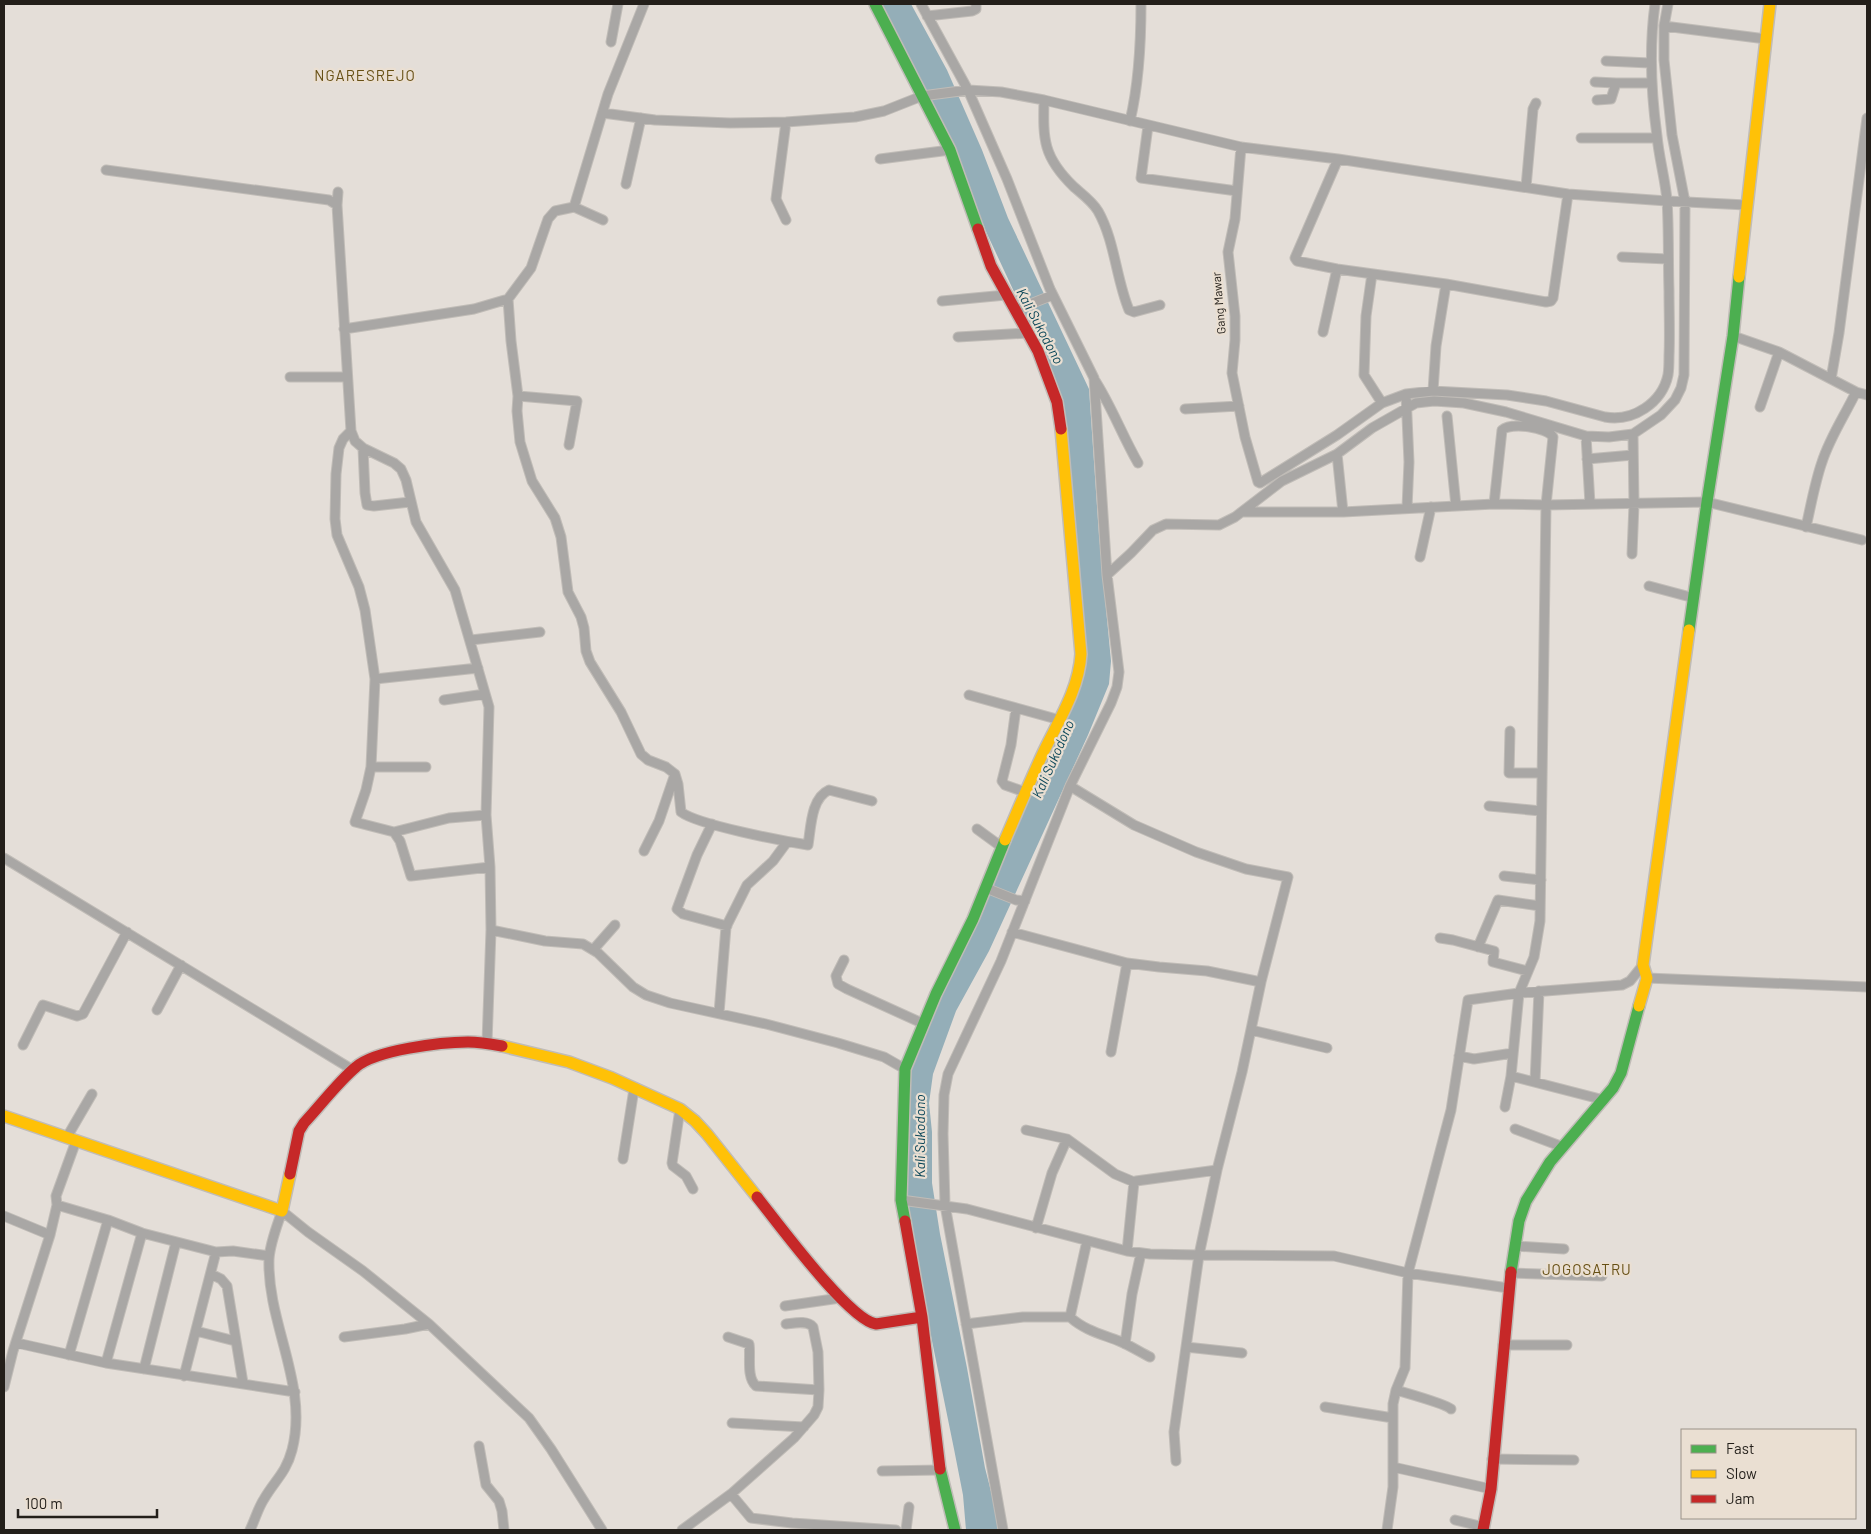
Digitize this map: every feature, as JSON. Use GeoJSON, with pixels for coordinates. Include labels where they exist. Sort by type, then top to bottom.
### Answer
{"type":"FeatureCollection","features":[{"type":"Feature","properties":{"kind":"street"},"geometry":{"type":"LineString","coordinates":[[611,42],[618,4]]}},
{"type":"Feature","properties":{"kind":"street"},"geometry":{"type":"LineString","coordinates":[[574,207],[608,94],[644,4]]}},
{"type":"Feature","properties":{"kind":"street"},"geometry":{"type":"LineString","coordinates":[[875,4],[950,150],[991,266],[1006,295],[1017,309],[1038,351],[1057,402],[1063,445],[1081,654],[1080,670],[1072,692],[1025,792],[987,889],[936,994],[905,1069],[903,1200],[922,1318],[940,1470],[955,1530]]}},
{"type":"Feature","properties":{"kind":"street"},"geometry":{"type":"LineString","coordinates":[[921,4],[966,90],[1007,179],[1051,296],[1094,378],[1109,401],[1126,441],[1138,463]]}},
{"type":"Feature","properties":{"kind":"street"},"geometry":{"type":"LineString","coordinates":[[927,16],[972,11],[976,9],[976,4]]}},
{"type":"Feature","properties":{"kind":"street"},"geometry":{"type":"LineString","coordinates":[[1130,121],[1141,44],[1141,4]]}},
{"type":"Feature","properties":{"kind":"street"},"geometry":{"type":"LineString","coordinates":[[1372,274],[1366,316],[1364,375],[1382,404],[1406,401],[1433,391],[1507,394],[1546,401],[1606,417],[1622,418],[1640,412],[1661,392],[1677,355],[1677,328],[1668,259],[1676,231],[1676,202],[1664,172],[1657,138],[1650,63],[1659,12],[1668,4]]}},
{"type":"Feature","properties":{"kind":"street"},"geometry":{"type":"LineString","coordinates":[[1455,1520],[1484,1529],[1491,1489],[1492,1459],[1508,1288],[1519,1222],[1526,1201],[1550,1162],[1604,1100],[1621,1073],[1645,972],[1707,502],[1733,336],[1746,205],[1770,4]]}},
{"type":"Feature","properties":{"kind":"street"},"geometry":{"type":"LineString","coordinates":[[1106,568],[1131,553],[1152,530],[1166,524],[1219,525],[1242,512],[1282,481],[1337,454],[1406,401],[1416,403],[1426,401],[1464,403],[1506,412],[1586,436],[1609,437],[1633,434],[1661,415],[1675,400],[1682,381],[1677,355],[1676,202],[1672,134],[1664,60],[1664,26],[1659,12]]}},
{"type":"Feature","properties":{"kind":"street"},"geometry":{"type":"LineString","coordinates":[[1664,26],[1766,39]]}},
{"type":"Feature","properties":{"kind":"street"},"geometry":{"type":"LineString","coordinates":[[1606,61],[1650,63]]}},
{"type":"Feature","properties":{"kind":"street"},"geometry":{"type":"LineString","coordinates":[[1594,82],[1652,83]]}},
{"type":"Feature","properties":{"kind":"street"},"geometry":{"type":"LineString","coordinates":[[1597,100],[1611,99],[1616,83]]}},
{"type":"Feature","properties":{"kind":"street"},"geometry":{"type":"LineString","coordinates":[[603,113],[641,118],[730,123],[786,122],[855,117],[884,111],[923,96],[966,90],[1001,92],[1044,100],[1241,148],[1338,159],[1568,194],[1746,205]]}},
{"type":"Feature","properties":{"kind":"street"},"geometry":{"type":"LineString","coordinates":[[1044,100],[1043,131],[1047,150],[1061,174],[1098,211],[1108,236],[1129,310],[1134,312],[1160,306]]}},
{"type":"Feature","properties":{"kind":"street"},"geometry":{"type":"LineString","coordinates":[[1526,187],[1533,109],[1536,103]]}},
{"type":"Feature","properties":{"kind":"street"},"geometry":{"type":"LineString","coordinates":[[626,184],[641,118]]}},
{"type":"Feature","properties":{"kind":"street"},"geometry":{"type":"LineString","coordinates":[[1831,379],[1839,333],[1867,118]]}},
{"type":"Feature","properties":{"kind":"street"},"geometry":{"type":"LineString","coordinates":[[786,122],[776,199],[786,220]]}},
{"type":"Feature","properties":{"kind":"street"},"geometry":{"type":"LineString","coordinates":[[1148,126],[1141,178],[1237,191]]}},
{"type":"Feature","properties":{"kind":"street"},"geometry":{"type":"LineString","coordinates":[[1581,138],[1657,138]]}},
{"type":"Feature","properties":{"kind":"street","name":"Gang Mawar"},"geometry":{"type":"LineString","coordinates":[[1241,148],[1235,219],[1228,252],[1235,316],[1232,373],[1245,437],[1259,483],[1382,404]]}},
{"type":"Feature","properties":{"kind":"street"},"geometry":{"type":"LineString","coordinates":[[880,159],[950,150]]}},
{"type":"Feature","properties":{"kind":"street"},"geometry":{"type":"LineString","coordinates":[[1338,159],[1295,258],[1298,261],[1337,270],[1446,284],[1544,302],[1551,301],[1553,298],[1568,194]]}},
{"type":"Feature","properties":{"kind":"street"},"geometry":{"type":"LineString","coordinates":[[106,170],[329,200],[337,198],[351,431],[355,441],[363,448],[401,468],[419,529],[437,556],[455,590],[489,707],[486,815],[490,867],[491,930],[488,1038]]}},
{"type":"Feature","properties":{"kind":"street"},"geometry":{"type":"LineString","coordinates":[[344,329],[474,309],[508,298],[531,268],[548,219],[555,211],[574,207],[603,220]]}},
{"type":"Feature","properties":{"kind":"street"},"geometry":{"type":"LineString","coordinates":[[1622,257],[1668,259]]}},
{"type":"Feature","properties":{"kind":"street"},"geometry":{"type":"LineString","coordinates":[[1324,332],[1337,270]]}},
{"type":"Feature","properties":{"kind":"street"},"geometry":{"type":"LineString","coordinates":[[1433,391],[1436,346],[1446,284]]}},
{"type":"Feature","properties":{"kind":"street"},"geometry":{"type":"LineString","coordinates":[[942,300],[1006,295]]}},
{"type":"Feature","properties":{"kind":"street"},"geometry":{"type":"LineString","coordinates":[[1017,309],[1051,296]]}},
{"type":"Feature","properties":{"kind":"street"},"geometry":{"type":"LineString","coordinates":[[508,298],[518,396],[517,412],[520,442],[532,481],[555,518],[561,537],[568,592],[581,617],[586,651],[590,662],[621,712],[641,754],[648,760],[666,767],[675,774],[681,812],[712,824],[788,842],[808,844],[815,805],[824,792],[829,790],[872,801]]}},
{"type":"Feature","properties":{"kind":"street"},"geometry":{"type":"LineString","coordinates":[[958,336],[1028,333]]}},
{"type":"Feature","properties":{"kind":"street"},"geometry":{"type":"LineString","coordinates":[[1733,336],[1779,352],[1856,392],[1867,395]]}},
{"type":"Feature","properties":{"kind":"street"},"geometry":{"type":"LineString","coordinates":[[1760,407],[1779,352]]}},
{"type":"Feature","properties":{"kind":"street"},"geometry":{"type":"LineString","coordinates":[[290,377],[347,378]]}},
{"type":"Feature","properties":{"kind":"street"},"geometry":{"type":"LineString","coordinates":[[1003,1530],[966,1324],[942,1205],[944,1095],[948,1074],[1001,961],[1021,901],[1036,871],[1070,786],[1111,703],[1118,681],[1106,568],[1094,378]]}},
{"type":"Feature","properties":{"kind":"street"},"geometry":{"type":"LineString","coordinates":[[1806,526],[1821,463],[1856,392]]}},
{"type":"Feature","properties":{"kind":"street"},"geometry":{"type":"LineString","coordinates":[[518,396],[577,401],[569,445]]}},
{"type":"Feature","properties":{"kind":"street"},"geometry":{"type":"LineString","coordinates":[[1406,401],[1409,462],[1407,508]]}},
{"type":"Feature","properties":{"kind":"street"},"geometry":{"type":"LineString","coordinates":[[1185,409],[1239,406]]}},
{"type":"Feature","properties":{"kind":"street"},"geometry":{"type":"LineString","coordinates":[[1448,416],[1456,506]]}},
{"type":"Feature","properties":{"kind":"street"},"geometry":{"type":"LineString","coordinates":[[1494,504],[1501,435],[1505,427],[1543,429],[1550,432],[1553,437],[1546,505],[1540,921],[1534,957],[1518,993],[1511,1076],[1505,1107]]}},
{"type":"Feature","properties":{"kind":"street"},"geometry":{"type":"LineString","coordinates":[[351,431],[343,438],[339,448],[336,474],[335,519],[337,535],[359,587],[365,610],[374,679],[370,767],[366,790],[355,822],[394,832],[449,818],[486,815]]}},
{"type":"Feature","properties":{"kind":"street"},"geometry":{"type":"LineString","coordinates":[[1632,554],[1634,504],[1633,434]]}},
{"type":"Feature","properties":{"kind":"street"},"geometry":{"type":"LineString","coordinates":[[1586,436],[1590,504]]}},
{"type":"Feature","properties":{"kind":"street"},"geometry":{"type":"LineString","coordinates":[[363,448],[367,505],[410,502]]}},
{"type":"Feature","properties":{"kind":"street"},"geometry":{"type":"LineString","coordinates":[[1337,454],[1343,512]]}},
{"type":"Feature","properties":{"kind":"street"},"geometry":{"type":"LineString","coordinates":[[1587,459],[1633,455]]}},
{"type":"Feature","properties":{"kind":"street"},"geometry":{"type":"LineString","coordinates":[[1242,512],[1343,512],[1494,504],[1707,502],[1862,540]]}},
{"type":"Feature","properties":{"kind":"street"},"geometry":{"type":"LineString","coordinates":[[1420,557],[1431,507]]}},
{"type":"Feature","properties":{"kind":"street"},"geometry":{"type":"LineString","coordinates":[[1650,586],[1694,598]]}},
{"type":"Feature","properties":{"kind":"street"},"geometry":{"type":"LineString","coordinates":[[470,640],[540,632]]}},
{"type":"Feature","properties":{"kind":"street"},"geometry":{"type":"LineString","coordinates":[[374,679],[478,668]]}},
{"type":"Feature","properties":{"kind":"street"},"geometry":{"type":"LineString","coordinates":[[444,700],[485,694]]}},
{"type":"Feature","properties":{"kind":"street"},"geometry":{"type":"LineString","coordinates":[[968,695],[1060,720]]}},
{"type":"Feature","properties":{"kind":"street"},"geometry":{"type":"LineString","coordinates":[[1016,708],[1002,781],[1005,785],[1025,792]]}},
{"type":"Feature","properties":{"kind":"street"},"geometry":{"type":"LineString","coordinates":[[1510,730],[1509,773],[1542,773]]}},
{"type":"Feature","properties":{"kind":"street"},"geometry":{"type":"LineString","coordinates":[[370,767],[426,766]]}},
{"type":"Feature","properties":{"kind":"street"},"geometry":{"type":"LineString","coordinates":[[644,851],[675,774]]}},
{"type":"Feature","properties":{"kind":"street"},"geometry":{"type":"LineString","coordinates":[[1070,786],[1134,825],[1196,852],[1246,869],[1288,878],[1261,982],[1199,1256],[1174,1432],[1176,1461]]}},
{"type":"Feature","properties":{"kind":"street"},"geometry":{"type":"LineString","coordinates":[[1489,806],[1541,811]]}},
{"type":"Feature","properties":{"kind":"street"},"geometry":{"type":"LineString","coordinates":[[712,824],[697,855],[677,909],[683,914],[727,926]]}},
{"type":"Feature","properties":{"kind":"street"},"geometry":{"type":"LineString","coordinates":[[977,828],[1003,848]]}},
{"type":"Feature","properties":{"kind":"street"},"geometry":{"type":"LineString","coordinates":[[394,832],[400,841],[411,876],[490,867]]}},
{"type":"Feature","properties":{"kind":"street"},"geometry":{"type":"LineString","coordinates":[[720,1013],[723,957],[727,926],[747,885],[773,861],[788,842]]}},
{"type":"Feature","properties":{"kind":"street"},"geometry":{"type":"LineString","coordinates":[[4,858],[353,1070]]}},
{"type":"Feature","properties":{"kind":"street"},"geometry":{"type":"LineString","coordinates":[[1504,876],[1541,880]]}},
{"type":"Feature","properties":{"kind":"street"},"geometry":{"type":"LineString","coordinates":[[987,889],[1021,901]]}},
{"type":"Feature","properties":{"kind":"street"},"geometry":{"type":"LineString","coordinates":[[1478,947],[1498,900],[1540,906]]}},
{"type":"Feature","properties":{"kind":"street"},"geometry":{"type":"LineString","coordinates":[[593,950],[615,924]]}},
{"type":"Feature","properties":{"kind":"street"},"geometry":{"type":"LineString","coordinates":[[491,930],[545,941],[583,944],[593,950],[633,987],[646,995],[670,1003],[803,1033],[884,1057],[905,1069]]}},
{"type":"Feature","properties":{"kind":"street"},"geometry":{"type":"LineString","coordinates":[[23,1045],[43,1005],[78,1016],[84,1014],[126,932]]}},
{"type":"Feature","properties":{"kind":"street"},"geometry":{"type":"LineString","coordinates":[[1012,932],[1127,962],[1159,968],[1207,971],[1261,982]]}},
{"type":"Feature","properties":{"kind":"street"},"geometry":{"type":"LineString","coordinates":[[1440,938],[1494,951],[1493,962],[1527,971]]}},
{"type":"Feature","properties":{"kind":"street"},"geometry":{"type":"LineString","coordinates":[[844,960],[836,976],[838,984],[924,1024]]}},
{"type":"Feature","properties":{"kind":"street"},"geometry":{"type":"LineString","coordinates":[[1111,1052],[1127,962]]}},
{"type":"Feature","properties":{"kind":"street"},"geometry":{"type":"LineString","coordinates":[[157,1010],[181,965]]}},
{"type":"Feature","properties":{"kind":"street"},"geometry":{"type":"LineString","coordinates":[[1387,1530],[1393,1487],[1393,1418],[1396,1390],[1404,1368],[1408,1273],[1451,1110],[1468,1000],[1518,993],[1626,984],[1645,972],[1867,986]]}},
{"type":"Feature","properties":{"kind":"street"},"geometry":{"type":"LineString","coordinates":[[1535,1082],[1539,991]]}},
{"type":"Feature","properties":{"kind":"street"},"geometry":{"type":"LineString","coordinates":[[1251,1030],[1327,1048]]}},
{"type":"Feature","properties":{"kind":"street"},"geometry":{"type":"LineString","coordinates":[[250,1530],[264,1499],[284,1472],[292,1449],[297,1410],[295,1392],[272,1301],[269,1256],[282,1211],[299,1131],[304,1123],[353,1070],[372,1057],[426,1046],[488,1038],[569,1062],[612,1078],[680,1109],[707,1134],[807,1260],[840,1298],[869,1323],[884,1324],[922,1318]]}},
{"type":"Feature","properties":{"kind":"street"},"geometry":{"type":"LineString","coordinates":[[1459,1056],[1474,1059],[1513,1053]]}},
{"type":"Feature","properties":{"kind":"street"},"geometry":{"type":"LineString","coordinates":[[1511,1076],[1604,1100]]}},
{"type":"Feature","properties":{"kind":"street"},"geometry":{"type":"LineString","coordinates":[[623,1159],[634,1088]]}},
{"type":"Feature","properties":{"kind":"street"},"geometry":{"type":"LineString","coordinates":[[4,1387],[13,1351],[50,1236],[57,1205],[56,1196],[71,1139],[92,1094]]}},
{"type":"Feature","properties":{"kind":"street"},"geometry":{"type":"LineString","coordinates":[[680,1109],[672,1162],[673,1166],[686,1176],[692,1189]]}},
{"type":"Feature","properties":{"kind":"street"},"geometry":{"type":"LineString","coordinates":[[4,1116],[282,1211],[363,1271],[429,1324],[529,1418],[556,1456],[602,1530]]}},
{"type":"Feature","properties":{"kind":"street"},"geometry":{"type":"LineString","coordinates":[[1515,1129],[1563,1147]]}},
{"type":"Feature","properties":{"kind":"street"},"geometry":{"type":"LineString","coordinates":[[1026,1130],[1067,1139],[1114,1174],[1134,1182],[1217,1170]]}},
{"type":"Feature","properties":{"kind":"street"},"geometry":{"type":"LineString","coordinates":[[1036,1228],[1052,1173],[1067,1139]]}},
{"type":"Feature","properties":{"kind":"street"},"geometry":{"type":"LineString","coordinates":[[1127,1251],[1134,1182]]}},
{"type":"Feature","properties":{"kind":"street"},"geometry":{"type":"LineString","coordinates":[[903,1200],[967,1209],[1127,1251],[1199,1256],[1334,1256],[1408,1273],[1508,1288]]}},
{"type":"Feature","properties":{"kind":"street"},"geometry":{"type":"LineString","coordinates":[[57,1205],[108,1220],[142,1233],[216,1252],[269,1256]]}},
{"type":"Feature","properties":{"kind":"street"},"geometry":{"type":"LineString","coordinates":[[4,1216],[50,1236]]}},
{"type":"Feature","properties":{"kind":"street"},"geometry":{"type":"LineString","coordinates":[[69,1355],[108,1220]]}},
{"type":"Feature","properties":{"kind":"street"},"geometry":{"type":"LineString","coordinates":[[106,1363],[142,1233]]}},
{"type":"Feature","properties":{"kind":"street"},"geometry":{"type":"LineString","coordinates":[[1070,1317],[1087,1241]]}},
{"type":"Feature","properties":{"kind":"street"},"geometry":{"type":"LineString","coordinates":[[144,1369],[176,1242]]}},
{"type":"Feature","properties":{"kind":"street"},"geometry":{"type":"LineString","coordinates":[[1515,1246],[1564,1249]]}},
{"type":"Feature","properties":{"kind":"street"},"geometry":{"type":"LineString","coordinates":[[184,1376],[216,1252]]}},
{"type":"Feature","properties":{"kind":"street"},"geometry":{"type":"LineString","coordinates":[[1125,1344],[1132,1294],[1142,1253]]}},
{"type":"Feature","properties":{"kind":"street"},"geometry":{"type":"LineString","coordinates":[[1510,1273],[1602,1276]]}},
{"type":"Feature","properties":{"kind":"street"},"geometry":{"type":"LineString","coordinates":[[211,1274],[221,1279],[227,1286],[243,1384]]}},
{"type":"Feature","properties":{"kind":"street"},"geometry":{"type":"LineString","coordinates":[[785,1306],[840,1298]]}},
{"type":"Feature","properties":{"kind":"street"},"geometry":{"type":"LineString","coordinates":[[966,1324],[1023,1317],[1070,1317],[1078,1325],[1125,1344],[1150,1357]]}},
{"type":"Feature","properties":{"kind":"street"},"geometry":{"type":"LineString","coordinates":[[684,1530],[731,1494],[794,1438],[814,1415],[818,1407],[818,1352],[813,1327],[811,1324],[806,1323],[786,1324]]}},
{"type":"Feature","properties":{"kind":"street"},"geometry":{"type":"LineString","coordinates":[[344,1337],[429,1324]]}},
{"type":"Feature","properties":{"kind":"street"},"geometry":{"type":"LineString","coordinates":[[196,1331],[235,1340]]}},
{"type":"Feature","properties":{"kind":"street"},"geometry":{"type":"LineString","coordinates":[[728,1337],[748,1344],[750,1372],[753,1384],[756,1386],[819,1390]]}},
{"type":"Feature","properties":{"kind":"street"},"geometry":{"type":"LineString","coordinates":[[17,1343],[106,1363],[295,1392]]}},
{"type":"Feature","properties":{"kind":"street"},"geometry":{"type":"LineString","coordinates":[[1503,1345],[1567,1345]]}},
{"type":"Feature","properties":{"kind":"street"},"geometry":{"type":"LineString","coordinates":[[1186,1346],[1242,1353]]}},
{"type":"Feature","properties":{"kind":"street"},"geometry":{"type":"LineString","coordinates":[[1396,1390],[1447,1405],[1450,1409]]}},
{"type":"Feature","properties":{"kind":"street"},"geometry":{"type":"LineString","coordinates":[[1325,1408],[1393,1418]]}},
{"type":"Feature","properties":{"kind":"street"},"geometry":{"type":"LineString","coordinates":[[732,1423],[804,1427]]}},
{"type":"Feature","properties":{"kind":"street"},"geometry":{"type":"LineString","coordinates":[[479,1446],[486,1485],[499,1501],[504,1530]]}},
{"type":"Feature","properties":{"kind":"street"},"geometry":{"type":"LineString","coordinates":[[1492,1459],[1574,1460]]}},
{"type":"Feature","properties":{"kind":"street"},"geometry":{"type":"LineString","coordinates":[[1393,1467],[1491,1489]]}},
{"type":"Feature","properties":{"kind":"street"},"geometry":{"type":"LineString","coordinates":[[882,1471],[940,1470]]}},
{"type":"Feature","properties":{"kind":"street"},"geometry":{"type":"LineString","coordinates":[[731,1494],[751,1518],[792,1523],[896,1530]]}},
{"type":"Feature","properties":{"kind":"street"},"geometry":{"type":"LineString","coordinates":[[906,1530],[908,1507]]}},
{"type":"Feature","properties":{"kind":"water","name":"Kali Sukodono"},"geometry":{"type":"Polygon","coordinates":[[[880,4],[911,4],[947,70],[982,150],[1008,218],[1089,389],[1099,535],[1111,661],[1109,684],[1088,735],[989,951],[956,1011],[933,1074],[929,1103],[932,1132],[932,1183],[940,1234],[985,1468],[1001,1530],[966,1530],[963,1495],[906,1213],[909,1066],[1060,731],[1083,667],[1058,397],[1037,341],[880,4]]]}},
{"type":"Feature","properties":{"kind":"traffic: fast"},"geometry":{"type":"LineString","coordinates":[[875,4],[950,150],[978,229]]}},
{"type":"Feature","properties":{"kind":"traffic: fast"},"geometry":{"type":"LineString","coordinates":[[1689,630],[1733,336],[1739,277]]}},
{"type":"Feature","properties":{"kind":"traffic: fast"},"geometry":{"type":"LineString","coordinates":[[905,1221],[901,1200],[905,1069],[936,994],[973,919],[1005,840]]}},
{"type":"Feature","properties":{"kind":"traffic: fast"},"geometry":{"type":"LineString","coordinates":[[1511,1272],[1519,1221],[1526,1201],[1550,1162],[1613,1088],[1621,1073],[1639,1006]]}},
{"type":"Feature","properties":{"kind":"traffic: fast"},"geometry":{"type":"LineString","coordinates":[[940,1469],[955,1530]]}},
{"type":"Feature","properties":{"kind":"traffic: slow"},"geometry":{"type":"LineString","coordinates":[[1739,277],[1770,4]]}},
{"type":"Feature","properties":{"kind":"traffic: slow"},"geometry":{"type":"LineString","coordinates":[[1005,840],[1072,692],[1081,654],[1061,429]]}},
{"type":"Feature","properties":{"kind":"traffic: slow"},"geometry":{"type":"LineString","coordinates":[[1639,1006],[1647,978],[1643,965],[1689,630]]}},
{"type":"Feature","properties":{"kind":"traffic: slow"},"geometry":{"type":"LineString","coordinates":[[502,1046],[569,1062],[612,1078],[680,1109],[707,1134],[757,1197]]}},
{"type":"Feature","properties":{"kind":"traffic: slow"},"geometry":{"type":"LineString","coordinates":[[4,1116],[282,1211],[290,1174]]}},
{"type":"Feature","properties":{"kind":"traffic: jam"},"geometry":{"type":"LineString","coordinates":[[978,229],[991,266],[1038,351],[1057,402],[1061,429]]}},
{"type":"Feature","properties":{"kind":"traffic: jam"},"geometry":{"type":"LineString","coordinates":[[290,1174],[299,1131],[304,1123],[342,1080],[365,1061],[409,1048],[457,1042],[502,1046]]}},
{"type":"Feature","properties":{"kind":"traffic: jam"},"geometry":{"type":"LineString","coordinates":[[757,1197],[832,1289],[864,1318],[876,1324],[922,1317]]}},
{"type":"Feature","properties":{"kind":"traffic: jam"},"geometry":{"type":"LineString","coordinates":[[905,1221],[922,1317],[940,1469]]}},
{"type":"Feature","properties":{"kind":"traffic: jam"},"geometry":{"type":"LineString","coordinates":[[1483,1530],[1491,1489],[1511,1272]]}},
{"type":"Feature","properties":{"kind":"district","name":"NGARESREJO"},"geometry":{"type":"Point","coordinates":[365,76]}},
{"type":"Feature","properties":{"kind":"district","name":"JOGOSATRU"},"geometry":{"type":"Point","coordinates":[1587,1270]}}]}
